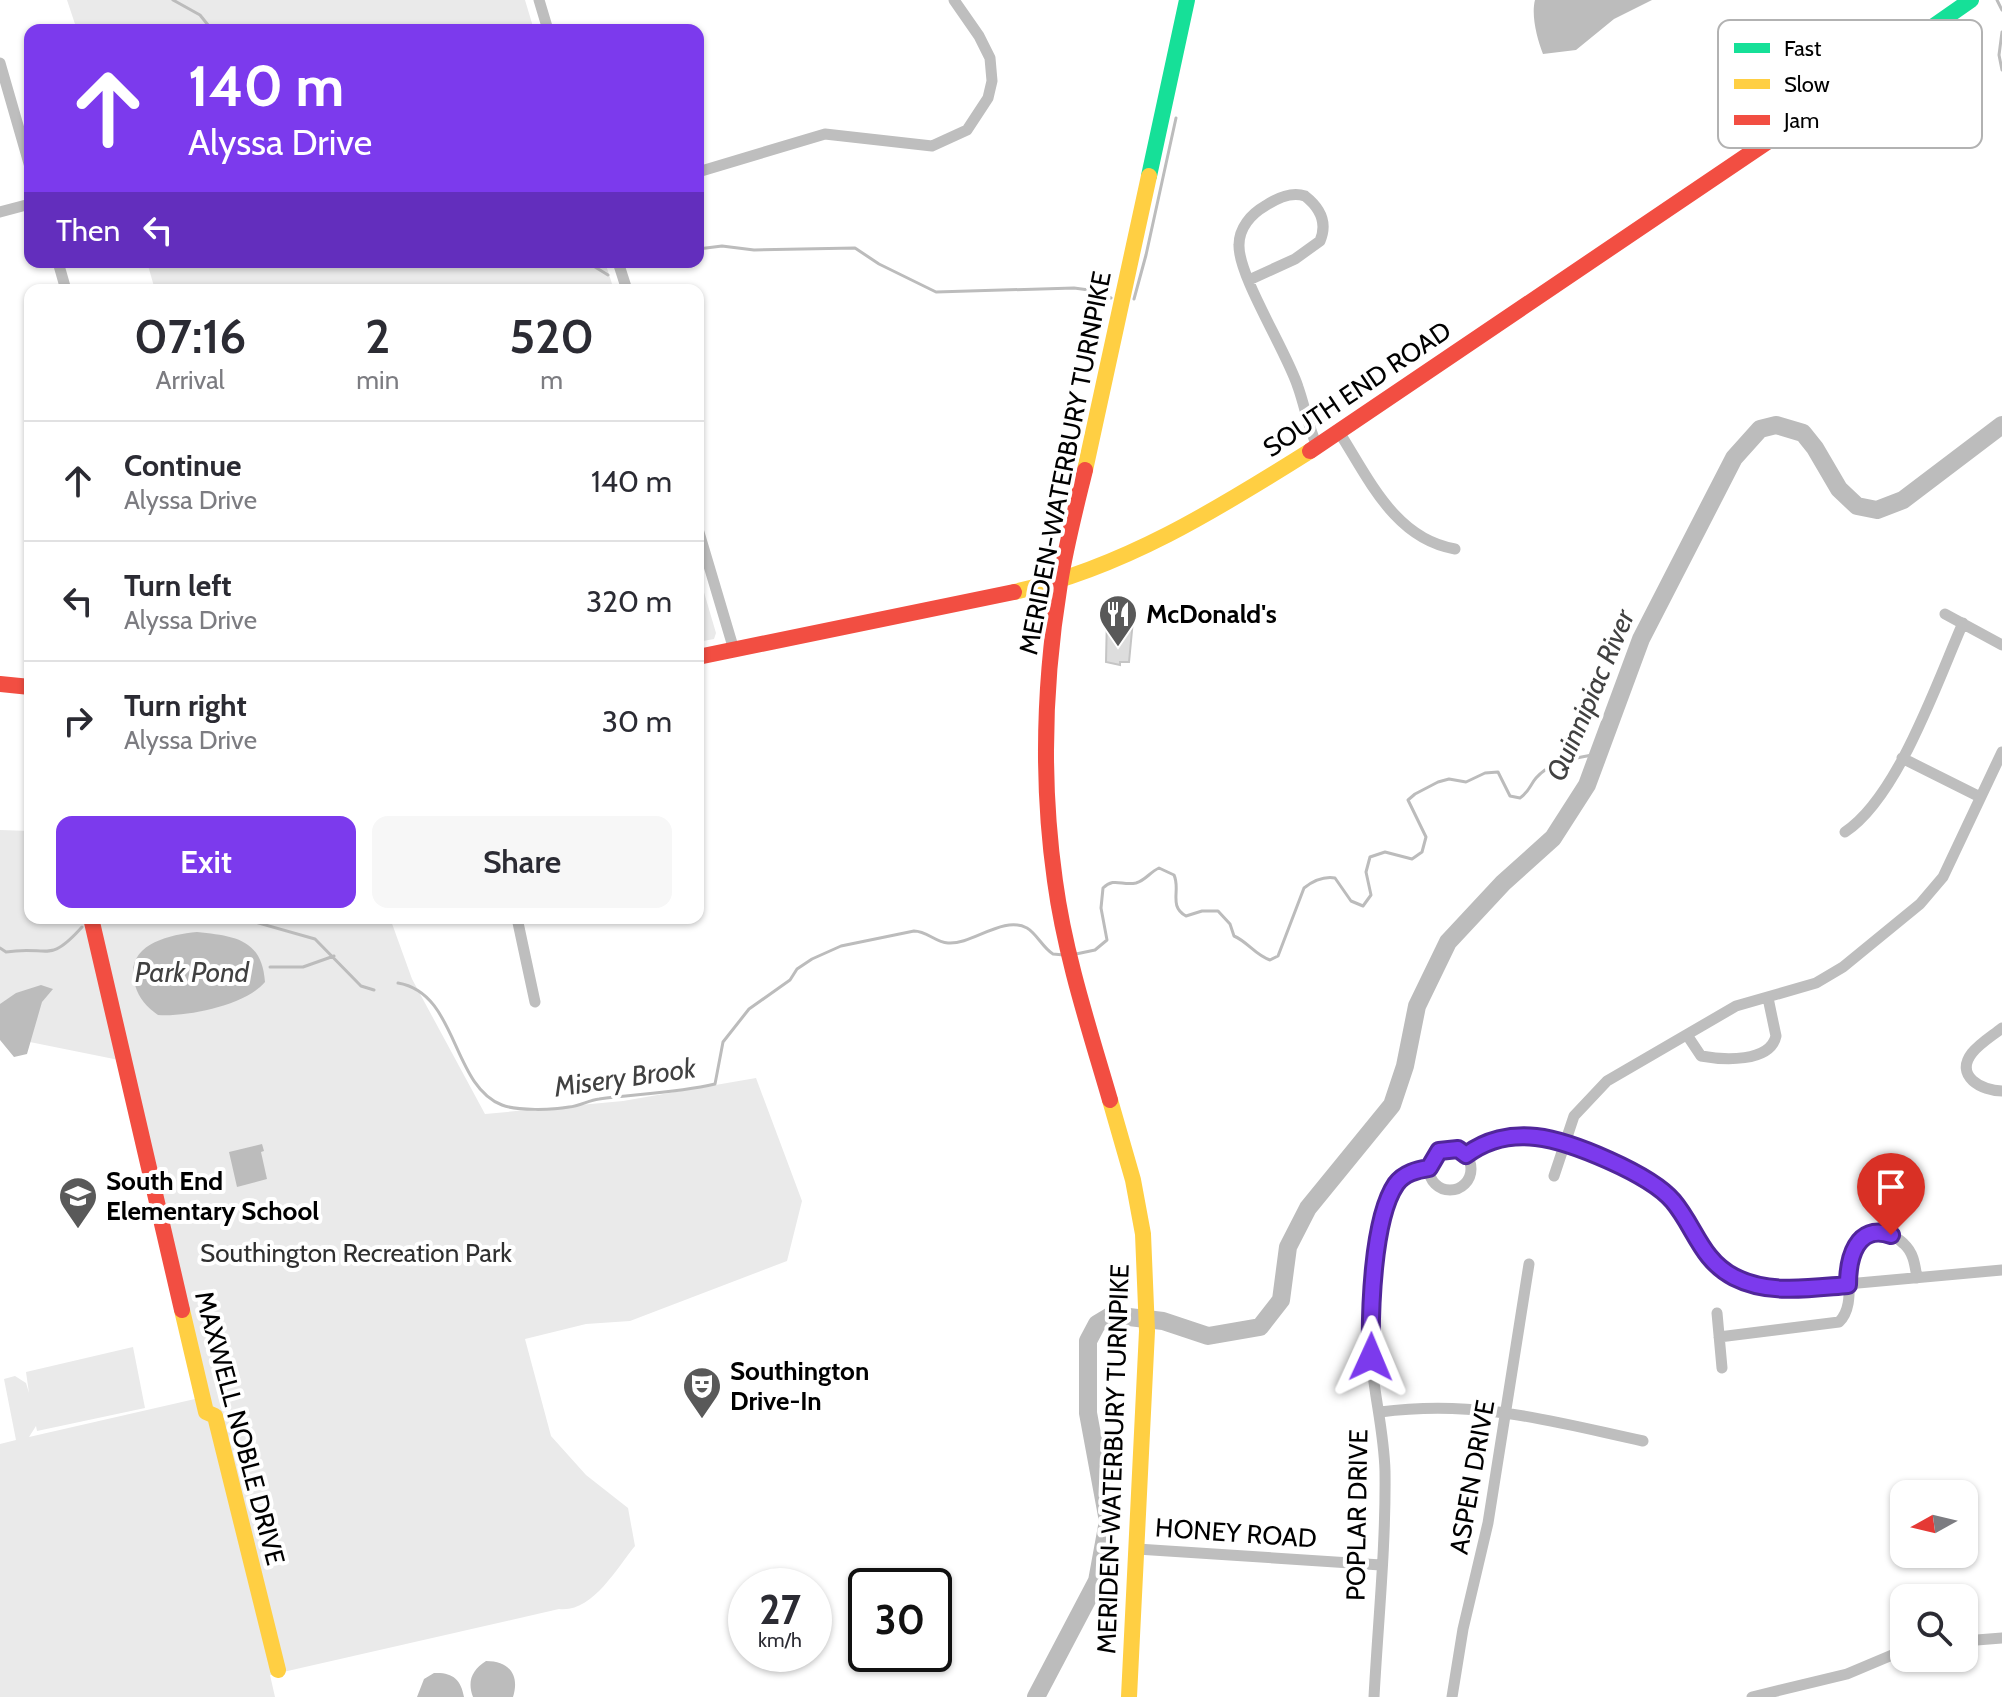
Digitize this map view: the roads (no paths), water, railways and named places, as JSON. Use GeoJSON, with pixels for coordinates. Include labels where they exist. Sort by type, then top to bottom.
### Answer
{"type":"FeatureCollection","features":[{"type":"Feature","properties":{"kind":"street"},"geometry":{"type":"LineString","coordinates":[[539,0],[546,24]]}},
{"type":"Feature","properties":{"kind":"street"},"geometry":{"type":"LineString","coordinates":[[704,170],[825,134],[932,146],[967,130],[980,115],[988,98],[992,81],[990,58],[954,0]]}},
{"type":"Feature","properties":{"kind":"street","name":"MERIDEN-WATERBURY TURNPIKE"},"geometry":{"type":"LineString","coordinates":[[1129,1697],[1147,1331],[1143,1234],[1133,1180],[1069,954],[1051,847],[1046,767],[1048,660],[1060,582],[1187,0]]}},
{"type":"Feature","properties":{"kind":"street","name":"SOUTH END ROAD"},"geometry":{"type":"LineString","coordinates":[[1944,20],[1971,0]]}},
{"type":"Feature","properties":{"kind":"street"},"geometry":{"type":"LineString","coordinates":[[0,63],[24,146]]}},
{"type":"Feature","properties":{"kind":"street","name":"SOUTH END ROAD"},"geometry":{"type":"LineString","coordinates":[[704,656],[1060,582],[1099,567],[1218,509],[1339,432],[1758,148]]}},
{"type":"Feature","properties":{"kind":"street"},"geometry":{"type":"LineString","coordinates":[[1249,280],[1295,259],[1320,241],[1324,225],[1319,210],[1305,196],[1289,195],[1258,210],[1246,223],[1239,248],[1249,280],[1288,361],[1317,446]]}},
{"type":"Feature","properties":{"kind":"street"},"geometry":{"type":"LineString","coordinates":[[0,212],[24,206]]}},
{"type":"Feature","properties":{"kind":"street"},"geometry":{"type":"LineString","coordinates":[[1339,432],[1390,512],[1426,542],[1455,549]]}},
{"type":"Feature","properties":{"kind":"street"},"geometry":{"type":"LineString","coordinates":[[704,549],[734,650]]}},
{"type":"Feature","properties":{"kind":"street"},"geometry":{"type":"LineString","coordinates":[[1945,614],[2002,645]]}},
{"type":"Feature","properties":{"kind":"street"},"geometry":{"type":"LineString","coordinates":[[1845,832],[1858,824],[1886,790],[1963,623]]}},
{"type":"Feature","properties":{"kind":"street"},"geometry":{"type":"LineString","coordinates":[[0,684],[24,686]]}},
{"type":"Feature","properties":{"kind":"street"},"geometry":{"type":"LineString","coordinates":[[1554,1176],[1562,1144],[1574,1116],[1594,1092],[1736,1006],[1816,983],[1843,967],[1920,904],[1943,877],[2002,752]]}},
{"type":"Feature","properties":{"kind":"street"},"geometry":{"type":"LineString","coordinates":[[1902,758],[1980,797]]}},
{"type":"Feature","properties":{"kind":"street","name":"MAXWELL NOBLE DRIVE"},"geometry":{"type":"LineString","coordinates":[[92,924],[206,1412],[215,1416],[278,1670]]}},
{"type":"Feature","properties":{"kind":"street"},"geometry":{"type":"LineString","coordinates":[[518,924],[535,1002]]}},
{"type":"Feature","properties":{"kind":"street"},"geometry":{"type":"LineString","coordinates":[[1687,1035],[1701,1056],[1758,1055],[1768,1051],[1776,1036],[1768,998]]}},
{"type":"Feature","properties":{"kind":"street"},"geometry":{"type":"LineString","coordinates":[[2002,1028],[1970,1055],[1967,1068],[1969,1078],[1976,1086],[2002,1091]]}},
{"type":"Feature","properties":{"kind":"street"},"geometry":{"type":"LineString","coordinates":[[1466,1155],[1494,1140],[1537,1137],[1620,1165],[1662,1190],[1675,1203],[1704,1252],[1718,1267],[1753,1285],[1771,1288],[1848,1285],[2002,1270]]}},
{"type":"Feature","properties":{"kind":"street"},"geometry":{"type":"LineString","coordinates":[[1458,1149],[1466,1155],[1471,1171],[1469,1178],[1457,1189],[1441,1188],[1430,1176],[1429,1168],[1439,1151],[1458,1149]]}},
{"type":"Feature","properties":{"kind":"street","name":"POPLAR DRIVE"},"geometry":{"type":"LineString","coordinates":[[1374,1697],[1385,1474],[1380,1412],[1371,1357],[1376,1256],[1397,1182],[1406,1175],[1429,1168]]}},
{"type":"Feature","properties":{"kind":"street"},"geometry":{"type":"LineString","coordinates":[[1719,1337],[1839,1322],[1849,1307],[1849,1257],[1863,1237],[1883,1232],[1902,1241],[1908,1248],[1917,1278]]}},
{"type":"Feature","properties":{"kind":"street","name":"ASPEN DRIVE"},"geometry":{"type":"LineString","coordinates":[[1452,1697],[1507,1411],[1529,1264]]}},
{"type":"Feature","properties":{"kind":"street"},"geometry":{"type":"LineString","coordinates":[[1717,1313],[1722,1368]]}},
{"type":"Feature","properties":{"kind":"street"},"geometry":{"type":"LineString","coordinates":[[1380,1412],[1424,1408],[1507,1411],[1643,1441]]}},
{"type":"Feature","properties":{"kind":"street","name":"HONEY ROAD"},"geometry":{"type":"LineString","coordinates":[[1137,1549],[1381,1565]]}},
{"type":"Feature","properties":{"kind":"street"},"geometry":{"type":"LineString","coordinates":[[1978,1640],[2002,1638]]}},
{"type":"Feature","properties":{"kind":"street"},"geometry":{"type":"LineString","coordinates":[[1752,1697],[1847,1674],[1890,1656]]}},
{"type":"Feature","properties":{"kind":"water"},"geometry":{"type":"Polygon","coordinates":[[[1535,0],[1652,0],[1614,19],[1576,50],[1543,54],[1535,27],[1535,0]]]}},
{"type":"Feature","properties":{"kind":"water","name":"Park Pond"},"geometry":{"type":"Polygon","coordinates":[[[197,932],[234,938],[252,948],[263,967],[265,982],[244,997],[216,1008],[158,1015],[137,990],[133,972],[135,961],[150,945],[173,936],[197,932]]]}},
{"type":"Feature","properties":{"kind":"water"},"geometry":{"type":"Polygon","coordinates":[[[41,985],[53,989],[42,1002],[27,1054],[14,1057],[0,1040],[0,1004],[16,993],[41,985]]]}},
{"type":"Feature","properties":{"kind":"water"},"geometry":{"type":"Polygon","coordinates":[[[262,1144],[267,1179],[237,1187],[229,1152],[262,1144]]]}},
{"type":"Feature","properties":{"kind":"water"},"geometry":{"type":"Polygon","coordinates":[[[486,1661],[501,1664],[511,1671],[515,1682],[513,1697],[473,1697],[472,1676],[486,1661]]]}},
{"type":"Feature","properties":{"kind":"water"},"geometry":{"type":"Polygon","coordinates":[[[434,1673],[455,1678],[464,1697],[417,1697],[424,1679],[434,1673]]]}},
{"type":"Feature","properties":{"kind":"waterway"},"geometry":{"type":"LineString","coordinates":[[173,0],[200,15],[207,24]]}},
{"type":"Feature","properties":{"kind":"waterway"},"geometry":{"type":"LineString","coordinates":[[1997,0],[2002,10]]}},
{"type":"Feature","properties":{"kind":"waterway"},"geometry":{"type":"LineString","coordinates":[[2002,32],[1999,55],[2002,70]]}},
{"type":"Feature","properties":{"kind":"waterway"},"geometry":{"type":"LineString","coordinates":[[1134,299],[1176,118]]}},
{"type":"Feature","properties":{"kind":"waterway"},"geometry":{"type":"LineString","coordinates":[[704,248],[855,248],[879,264],[936,292],[1074,288],[1111,298]]}},
{"type":"Feature","properties":{"kind":"waterway"},"geometry":{"type":"LineString","coordinates":[[597,268],[608,275]]}},
{"type":"Feature","properties":{"kind":"waterway","name":"Quinnipiac River"},"geometry":{"type":"LineString","coordinates":[[1036,1697],[1097,1581],[1108,1521],[1088,1413],[1088,1341],[1097,1324],[1112,1315],[1163,1321],[1208,1336],[1260,1327],[1281,1300],[1288,1247],[1308,1208],[1392,1105],[1405,1066],[1417,1006],[1448,942],[1503,883],[1553,838],[1587,785],[1641,639],[1734,458],[1760,429],[1776,425],[1803,433],[1839,489],[1857,506],[1877,510],[1903,500],[2002,425]]}},
{"type":"Feature","properties":{"kind":"waterway","name":"Misery Brook"},"geometry":{"type":"LineString","coordinates":[[1076,954],[1095,950],[1107,940],[1101,908],[1103,888],[1115,882],[1136,883],[1159,868],[1174,875],[1176,903],[1181,912],[1186,916],[1202,911],[1218,911],[1230,924],[1234,936],[1270,960],[1278,956],[1307,885],[1322,878],[1335,878],[1351,901],[1363,906],[1371,895],[1366,872],[1370,857],[1385,852],[1412,859],[1422,852],[1426,837],[1408,800],[1415,794],[1449,779],[1466,782],[1485,773],[1498,772],[1510,796],[1520,798],[1549,767],[1598,754]]}},
{"type":"Feature","properties":{"kind":"waterway","name":"Misery Brook"},"geometry":{"type":"LineString","coordinates":[[262,924],[315,939],[361,986],[374,990]]}},
{"type":"Feature","properties":{"kind":"waterway","name":"Misery Brook"},"geometry":{"type":"LineString","coordinates":[[398,983],[418,990],[432,1003],[473,1079],[485,1094],[509,1107],[545,1109],[715,1084],[723,1042],[749,1009],[790,980],[797,969],[841,946],[914,931],[943,942],[957,942],[1008,925],[1018,925],[1031,931],[1053,954],[1064,955]]}},
{"type":"Feature","properties":{"kind":"waterway","name":"Misery Brook"},"geometry":{"type":"LineString","coordinates":[[0,948],[6,952],[54,950],[82,927]]}},
{"type":"Feature","properties":{"kind":"waterway"},"geometry":{"type":"LineString","coordinates":[[270,967],[303,967],[334,956]]}},
{"type":"Feature","properties":{"kind":"place","name":"McDonald's"},"geometry":{"type":"Point","coordinates":[1118,648]}},
{"type":"Feature","properties":{"kind":"place","name":"South End Elementary School"},"geometry":{"type":"Point","coordinates":[78,1230]}},
{"type":"Feature","properties":{"kind":"place","name":"Southington Drive-In"},"geometry":{"type":"Point","coordinates":[702,1420]}},
{"type":"Feature","properties":{"kind":"park label","name":"Southington Recreation Park"},"geometry":{"type":"Point","coordinates":[356,1253]}}]}
